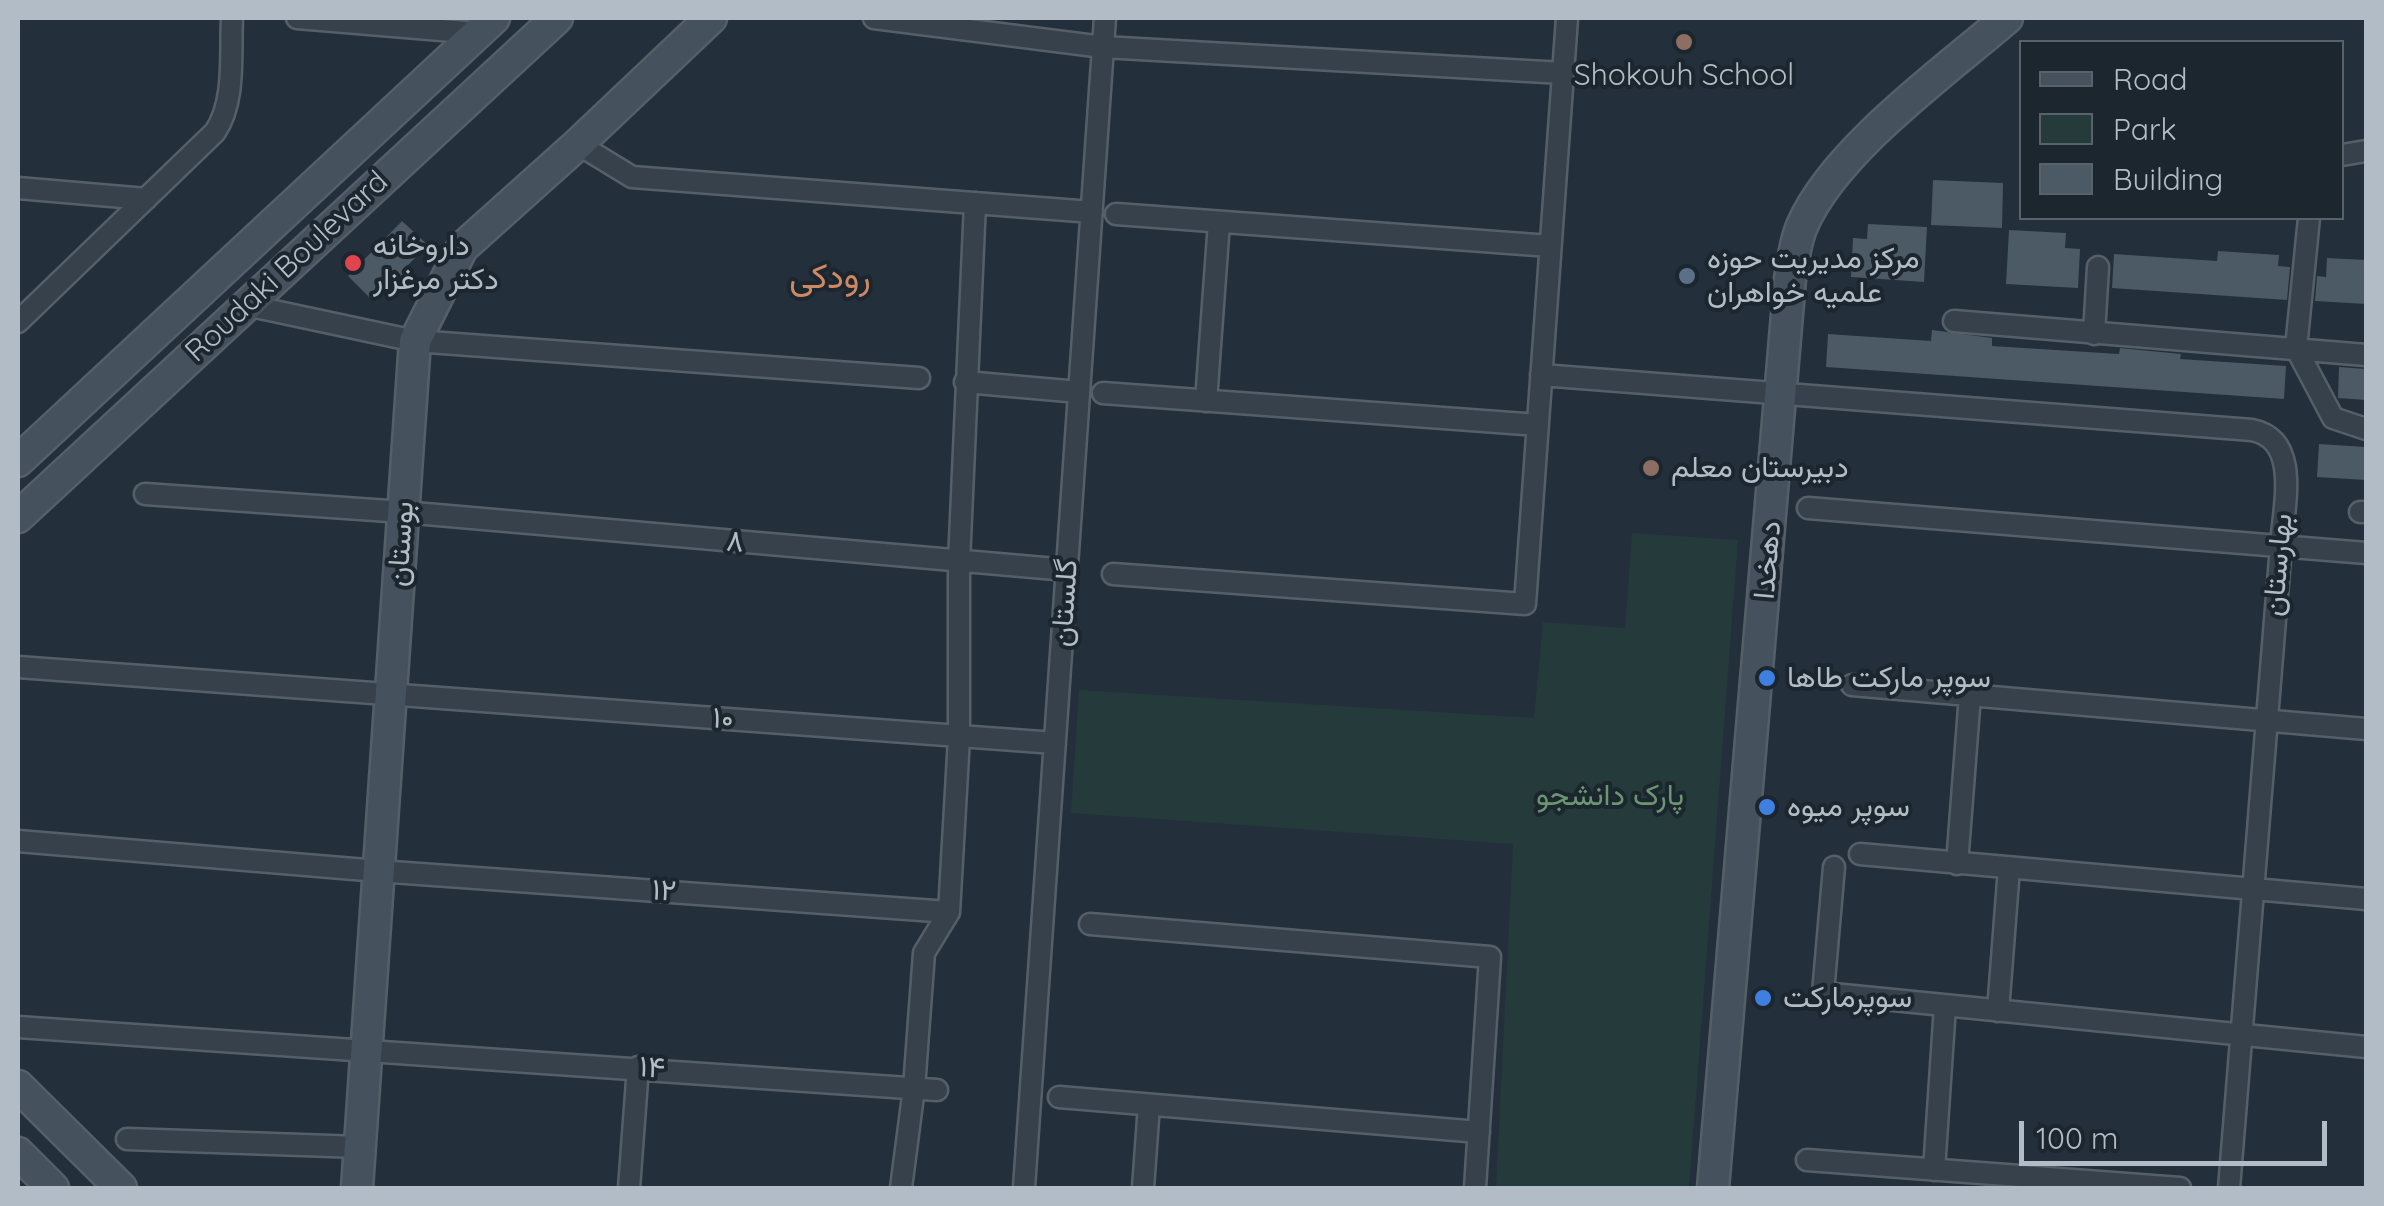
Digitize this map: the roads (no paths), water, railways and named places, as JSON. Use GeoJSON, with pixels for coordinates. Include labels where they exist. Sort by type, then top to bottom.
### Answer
{"type":"FeatureCollection","features":[{"type":"Feature","properties":{"kind":"street"},"geometry":{"type":"LineString","coordinates":[[18,322],[215,132],[224,119],[232,18]]}},
{"type":"Feature","properties":{"kind":"street"},"geometry":{"type":"LineString","coordinates":[[297,18],[486,25]]}},
{"type":"Feature","properties":{"kind":"street","name":"Roudaki Boulevard"},"geometry":{"type":"LineString","coordinates":[[18,517],[557,18]]}},
{"type":"Feature","properties":{"kind":"street","name":"بوستان"},"geometry":{"type":"LineString","coordinates":[[357,1188],[415,341],[462,248],[711,18]]}},
{"type":"Feature","properties":{"kind":"street"},"geometry":{"type":"LineString","coordinates":[[874,18],[1103,47],[1563,73]]}},
{"type":"Feature","properties":{"kind":"street","name":"گلستان"},"geometry":{"type":"LineString","coordinates":[[1024,1188],[1105,18]]}},
{"type":"Feature","properties":{"kind":"street"},"geometry":{"type":"LineString","coordinates":[[1114,574],[1524,604],[1567,18]]}},
{"type":"Feature","properties":{"kind":"street","name":"دهخدا"},"geometry":{"type":"LineString","coordinates":[[1713,1188],[1790,279],[1801,228],[1828,182],[1860,146],[2007,18]]}},
{"type":"Feature","properties":{"kind":"street","name":"Roudaki Boulevard"},"geometry":{"type":"LineString","coordinates":[[18,461],[486,25]]}},
{"type":"Feature","properties":{"kind":"street"},"geometry":{"type":"LineString","coordinates":[[578,144],[632,177],[1092,212]]}},
{"type":"Feature","properties":{"kind":"street"},"geometry":{"type":"LineString","coordinates":[[18,188],[146,200]]}},
{"type":"Feature","properties":{"kind":"street"},"geometry":{"type":"LineString","coordinates":[[901,1188],[914,1088],[924,953],[949,912],[959,738],[959,562],[975,202]]}},
{"type":"Feature","properties":{"kind":"street"},"geometry":{"type":"LineString","coordinates":[[1116,214],[1550,246]]}},
{"type":"Feature","properties":{"kind":"street"},"geometry":{"type":"LineString","coordinates":[[2309,220],[2296,348],[2334,418],[2366,429]]}},
{"type":"Feature","properties":{"kind":"street"},"geometry":{"type":"LineString","coordinates":[[1206,401],[1220,222]]}},
{"type":"Feature","properties":{"kind":"street"},"geometry":{"type":"LineString","coordinates":[[2094,334],[2098,267]]}},
{"type":"Feature","properties":{"kind":"street"},"geometry":{"type":"LineString","coordinates":[[246,305],[415,341],[919,378]]}},
{"type":"Feature","properties":{"kind":"street"},"geometry":{"type":"LineString","coordinates":[[1954,321],[2366,355]]}},
{"type":"Feature","properties":{"kind":"street","name":"بهارستان"},"geometry":{"type":"LineString","coordinates":[[1541,375],[2262,432],[2275,440],[2285,460],[2281,546],[2229,1188]]}},
{"type":"Feature","properties":{"kind":"street"},"geometry":{"type":"LineString","coordinates":[[965,382],[1079,392]]}},
{"type":"Feature","properties":{"kind":"street"},"geometry":{"type":"LineString","coordinates":[[1103,393],[1538,425]]}},
{"type":"Feature","properties":{"kind":"street","name":"۸"},"geometry":{"type":"LineString","coordinates":[[145,494],[403,512],[1067,570]]}},
{"type":"Feature","properties":{"kind":"street"},"geometry":{"type":"LineString","coordinates":[[1808,508],[2366,553]]}},
{"type":"Feature","properties":{"kind":"street","name":"۱۰"},"geometry":{"type":"LineString","coordinates":[[18,667],[1055,743]]}},
{"type":"Feature","properties":{"kind":"street"},"geometry":{"type":"LineString","coordinates":[[1852,685],[2366,729]]}},
{"type":"Feature","properties":{"kind":"street"},"geometry":{"type":"LineString","coordinates":[[1957,864],[1970,695]]}},
{"type":"Feature","properties":{"kind":"street","name":"۱۲"},"geometry":{"type":"LineString","coordinates":[[18,841],[949,912]]}},
{"type":"Feature","properties":{"kind":"street"},"geometry":{"type":"LineString","coordinates":[[1860,854],[2366,900]]}},
{"type":"Feature","properties":{"kind":"street"},"geometry":{"type":"LineString","coordinates":[[1834,867],[1823,994],[2366,1047]]}},
{"type":"Feature","properties":{"kind":"street"},"geometry":{"type":"LineString","coordinates":[[1998,1011],[2009,868]]}},
{"type":"Feature","properties":{"kind":"street"},"geometry":{"type":"LineString","coordinates":[[1090,924],[1490,956],[1475,1188]]}},
{"type":"Feature","properties":{"kind":"street"},"geometry":{"type":"LineString","coordinates":[[1934,1170],[1946,1006]]}},
{"type":"Feature","properties":{"kind":"street","name":"۱۴"},"geometry":{"type":"LineString","coordinates":[[18,1027],[938,1090]]}},
{"type":"Feature","properties":{"kind":"street"},"geometry":{"type":"LineString","coordinates":[[628,1188],[638,1068]]}},
{"type":"Feature","properties":{"kind":"street"},"geometry":{"type":"LineString","coordinates":[[18,1086],[121,1188]]}},
{"type":"Feature","properties":{"kind":"street"},"geometry":{"type":"LineString","coordinates":[[1059,1097],[1479,1132]]}},
{"type":"Feature","properties":{"kind":"street"},"geometry":{"type":"LineString","coordinates":[[1143,1188],[1149,1105]]}},
{"type":"Feature","properties":{"kind":"street"},"geometry":{"type":"LineString","coordinates":[[126,1139],[360,1147]]}},
{"type":"Feature","properties":{"kind":"street"},"geometry":{"type":"LineString","coordinates":[[18,1152],[53,1188]]}},
{"type":"Feature","properties":{"kind":"street"},"geometry":{"type":"LineString","coordinates":[[1807,1160],[2180,1188]]}},
{"type":"Feature","properties":{"kind":"place","name":"Shokouh School"},"geometry":{"type":"Point","coordinates":[1684,42]}},
{"type":"Feature","properties":{"kind":"place","name":"داروخانه دکتر مرغزار"},"geometry":{"type":"Point","coordinates":[353,263]}},
{"type":"Feature","properties":{"kind":"place","name":"مرکز مدیریت حوزه علمیه خواهران"},"geometry":{"type":"Point","coordinates":[1687,276]}},
{"type":"Feature","properties":{"kind":"place","name":"دبیرستان معلم"},"geometry":{"type":"Point","coordinates":[1651,468]}},
{"type":"Feature","properties":{"kind":"place","name":"سوپر مارکت طاها"},"geometry":{"type":"Point","coordinates":[1767,678]}},
{"type":"Feature","properties":{"kind":"place","name":"سوپر میوه"},"geometry":{"type":"Point","coordinates":[1767,807]}},
{"type":"Feature","properties":{"kind":"place","name":"سوپرمارکت"},"geometry":{"type":"Point","coordinates":[1763,998]}},
{"type":"Feature","properties":{"kind":"district","name":"رودکی"},"geometry":{"type":"Point","coordinates":[830,277]}},
{"type":"Feature","properties":{"kind":"park label","name":"پارک دانشجو"},"geometry":{"type":"Point","coordinates":[1610,796]}}]}
